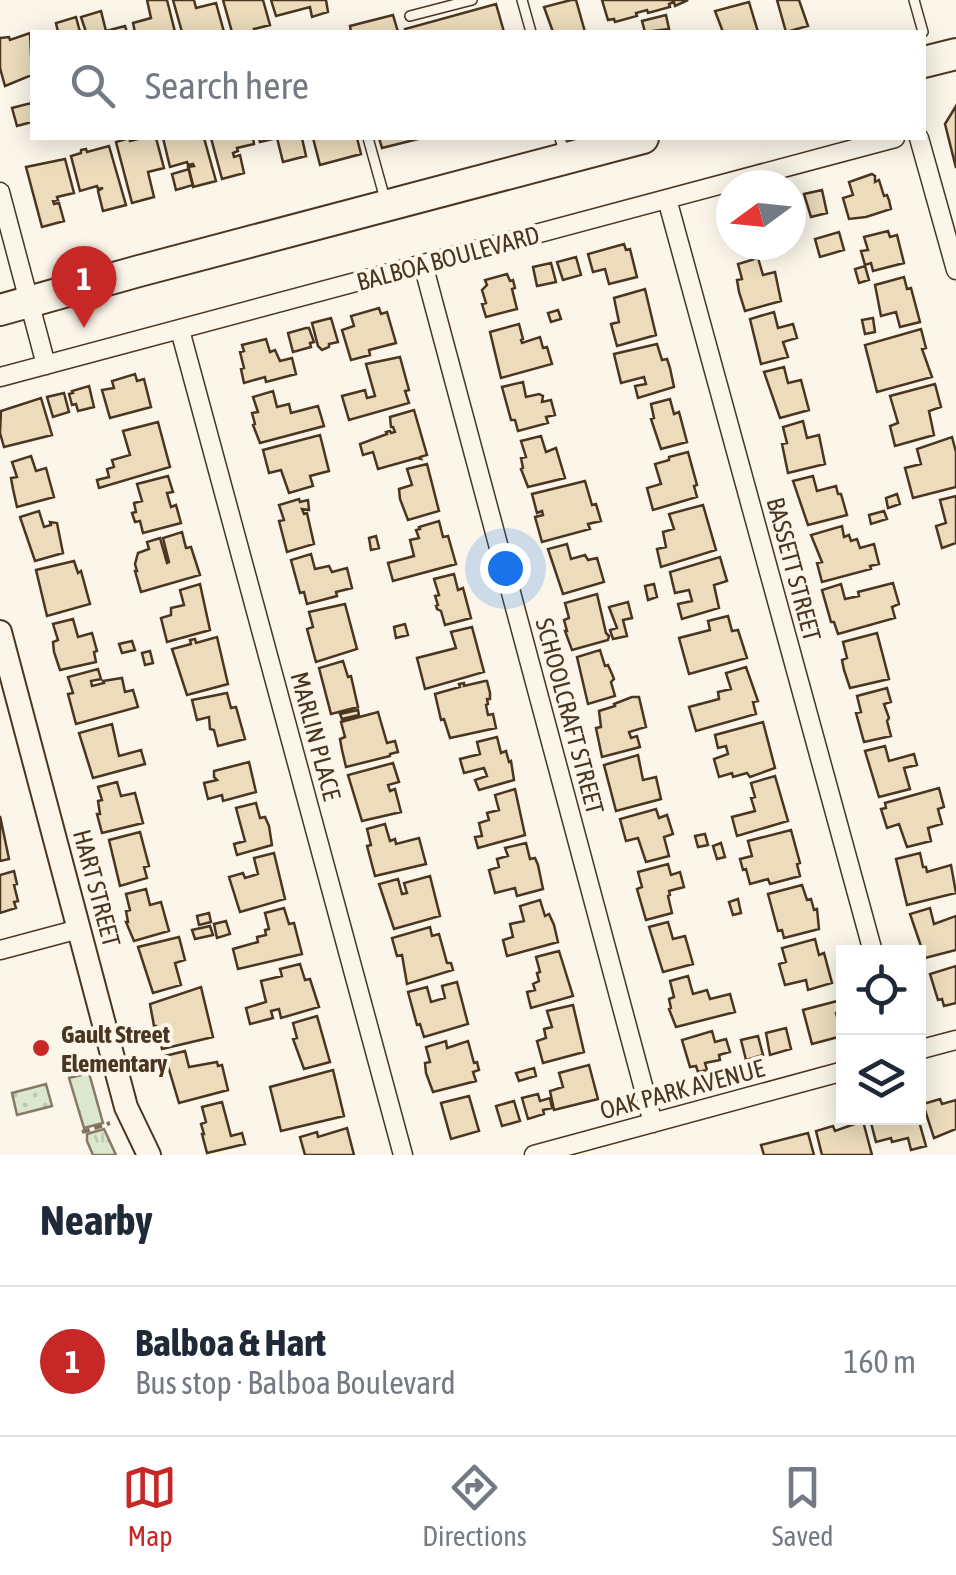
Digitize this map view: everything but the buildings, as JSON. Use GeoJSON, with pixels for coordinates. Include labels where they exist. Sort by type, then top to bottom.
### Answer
{"type":"FeatureCollection","features":[{"type":"Feature","properties":{"kind":"main road"},"geometry":{"type":"LineString","coordinates":[[15,306],[387,206],[563,148],[627,140]]}},
{"type":"Feature","properties":{"kind":"street","name":"BALBOA BOULEVARD"},"geometry":{"type":"LineString","coordinates":[[0,377],[888,140]]}},
{"type":"Feature","properties":{"kind":"street"},"geometry":{"type":"LineString","coordinates":[[920,140],[956,270]]}},
{"type":"Feature","properties":{"kind":"street"},"geometry":{"type":"LineString","coordinates":[[0,192],[15,306],[46,365]]}},
{"type":"Feature","properties":{"kind":"street","name":"BASSETT STREET"},"geometry":{"type":"LineString","coordinates":[[667,199],[870,945]]}},
{"type":"Feature","properties":{"kind":"street","name":"SCHOOLCRAFT STREET"},"geometry":{"type":"LineString","coordinates":[[423,264],[653,1123]]}},
{"type":"Feature","properties":{"kind":"street","name":"MARLIN PLACE"},"geometry":{"type":"LineString","coordinates":[[180,330],[403,1155]]}},
{"type":"Feature","properties":{"kind":"street","name":"HART STREET"},"geometry":{"type":"LineString","coordinates":[[0,632],[126,1107],[149,1155]]}},
{"type":"Feature","properties":{"kind":"street"},"geometry":{"type":"LineString","coordinates":[[0,950],[80,929]]}},
{"type":"Feature","properties":{"kind":"street"},"geometry":{"type":"LineString","coordinates":[[926,1048],[956,1040]]}},
{"type":"Feature","properties":{"kind":"street","name":"OAK PARK AVENUE"},"geometry":{"type":"LineString","coordinates":[[534,1155],[836,1073]]}},
{"type":"Feature","properties":{"kind":"lane"},"geometry":{"type":"LineString","coordinates":[[410,16],[472,0]]}},
{"type":"Feature","properties":{"kind":"lane"},"geometry":{"type":"LineString","coordinates":[[522,0],[531,30]]}},
{"type":"Feature","properties":{"kind":"lane"},"geometry":{"type":"LineString","coordinates":[[914,0],[924,30]]}},
{"type":"Feature","properties":{"kind":"lane"},"geometry":{"type":"LineString","coordinates":[[369,140],[387,206]]}},
{"type":"Feature","properties":{"kind":"path"},"geometry":{"type":"LineString","coordinates":[[82,1132],[110,1123]]}},
{"type":"Feature","properties":{"kind":"green space"},"geometry":{"type":"Polygon","coordinates":[[[89,1073],[103,1123],[84,1128],[69,1078],[89,1073]]]}},
{"type":"Feature","properties":{"kind":"green space"},"geometry":{"type":"Polygon","coordinates":[[[46,1084],[52,1106],[17,1115],[12,1093],[46,1084]]]}},
{"type":"Feature","properties":{"kind":"green space"},"geometry":{"type":"Polygon","coordinates":[[[104,1129],[116,1155],[93,1155],[87,1134],[104,1129]]]}},
{"type":"Feature","properties":{"kind":"place","name":"Balboa & Hart"},"geometry":{"type":"Point","coordinates":[84,328]}},
{"type":"Feature","properties":{"kind":"place","name":"Gault Street Elementary"},"geometry":{"type":"Point","coordinates":[41,1048]}}]}
